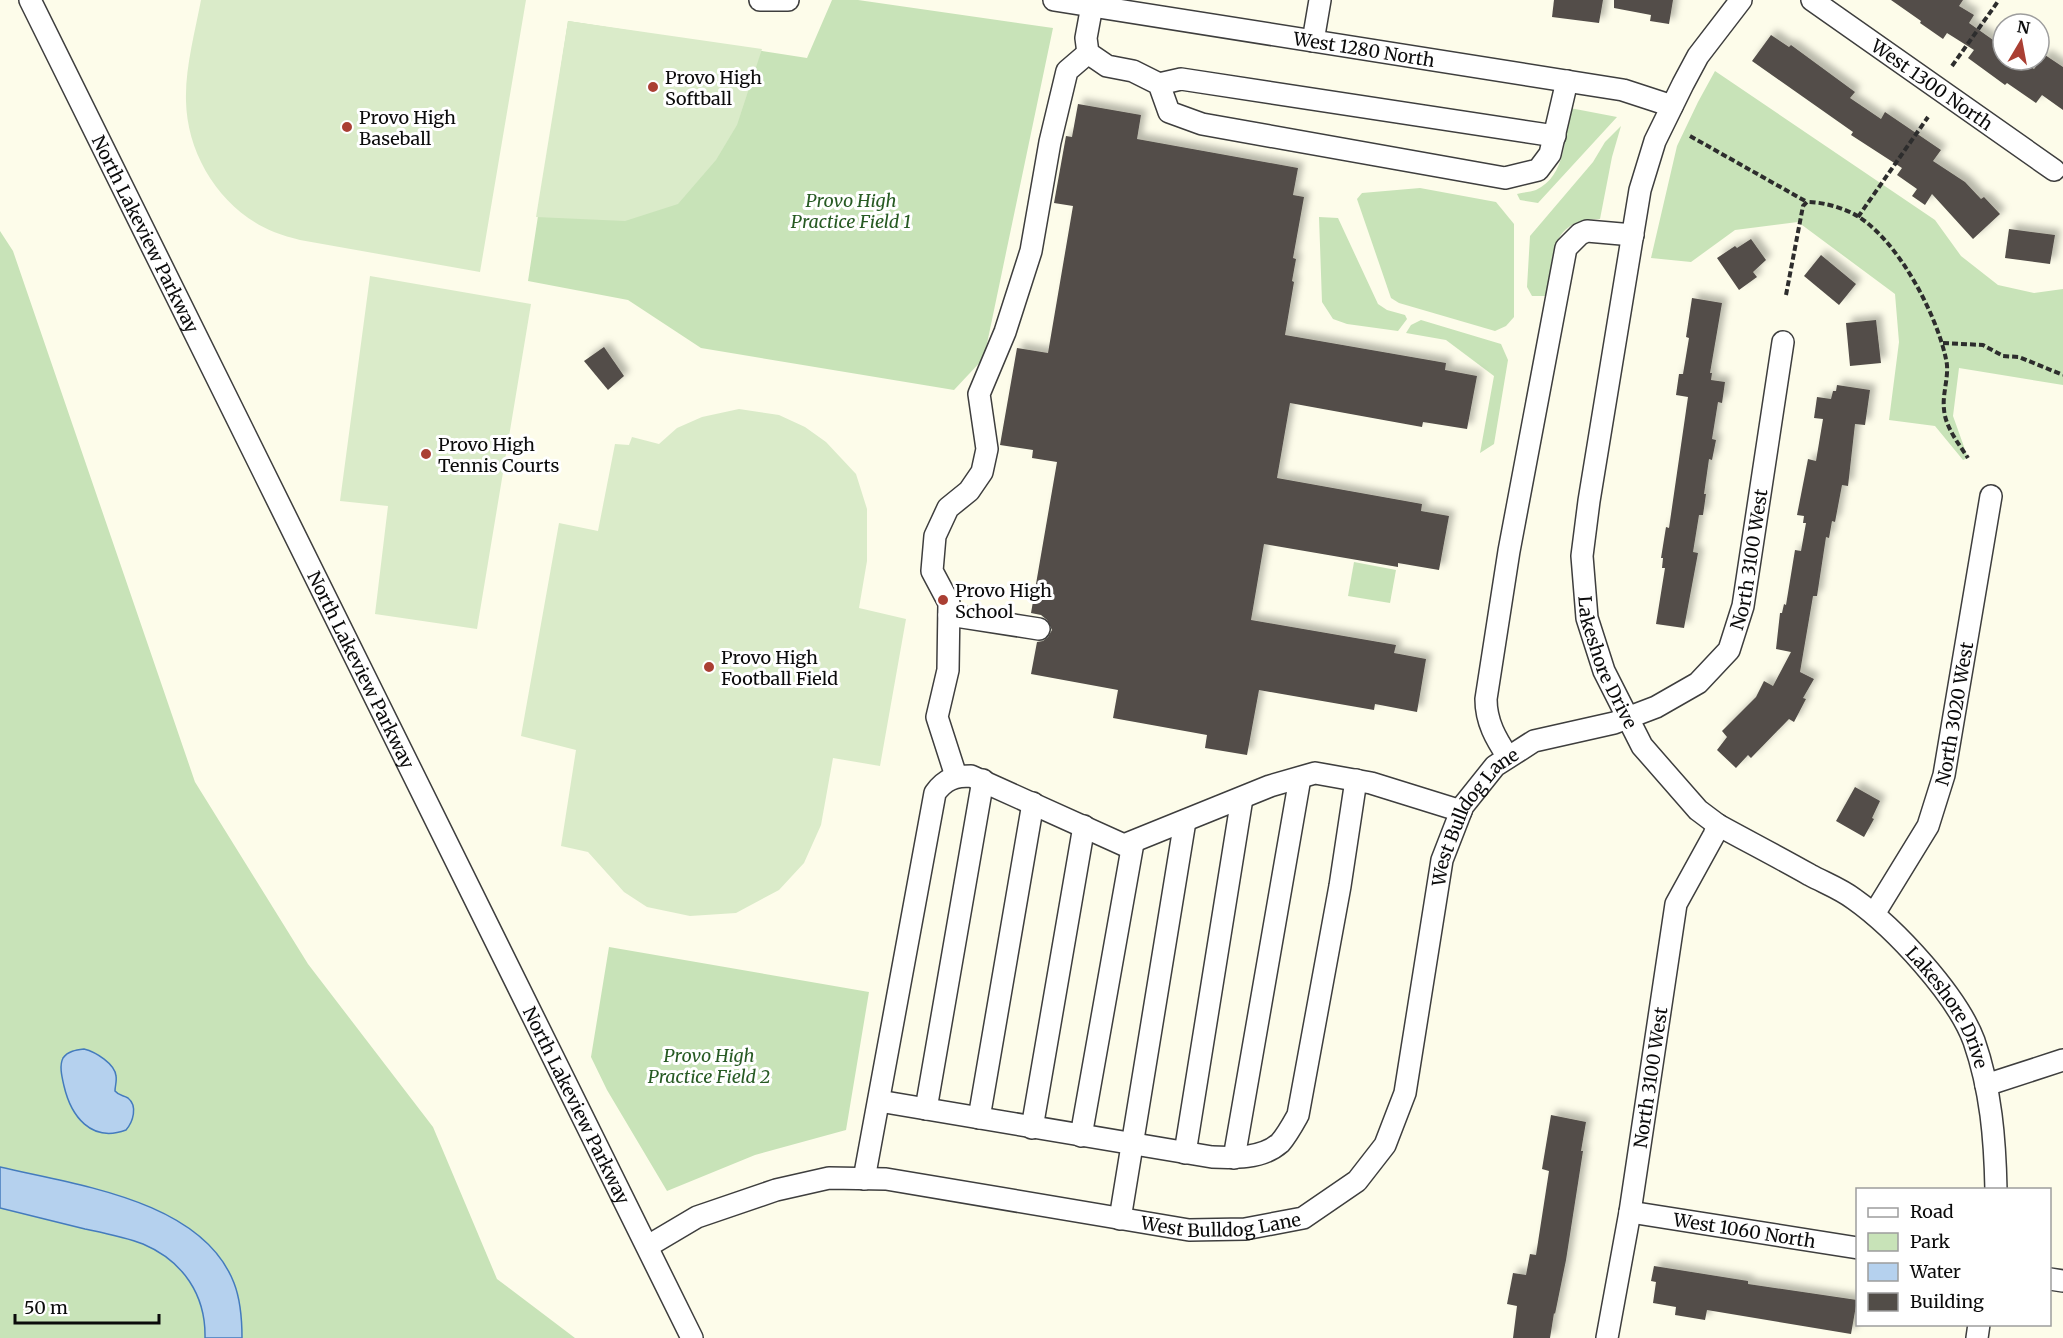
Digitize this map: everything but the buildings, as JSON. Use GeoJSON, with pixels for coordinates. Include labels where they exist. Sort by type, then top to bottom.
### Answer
{"type":"FeatureCollection","features":[{"type":"Feature","properties":{"kind":"street","name":"North Lakeview Parkway"},"geometry":{"type":"LineString","coordinates":[[30,0],[692,1338]]}},
{"type":"Feature","properties":{"kind":"street"},"geometry":{"type":"LineString","coordinates":[[760,0],[788,0]]}},
{"type":"Feature","properties":{"kind":"street","name":"West 1280 North"},"geometry":{"type":"LineString","coordinates":[[1054,0],[1093,3],[1313,41],[1623,90],[1672,106]]}},
{"type":"Feature","properties":{"kind":"street"},"geometry":{"type":"LineString","coordinates":[[1313,41],[1320,0]]}},
{"type":"Feature","properties":{"kind":"street","name":"Lakeshore Drive"},"geometry":{"type":"LineString","coordinates":[[1741,0],[1698,56],[1654,141],[1640,190],[1582,556],[1587,618],[1604,671],[1642,746],[1698,810],[1718,825],[1853,898],[1874,914],[1924,964],[1952,1003],[1973,1039],[1986,1085],[1995,1138],[1996,1188]]}},
{"type":"Feature","properties":{"kind":"street","name":"West 1300 North"},"geometry":{"type":"LineString","coordinates":[[1812,0],[2054,170]]}},
{"type":"Feature","properties":{"kind":"street"},"geometry":{"type":"LineString","coordinates":[[1093,3],[1086,38],[1088,53],[1107,66],[1133,71],[1159,84],[1181,79],[1555,136]]}},
{"type":"Feature","properties":{"kind":"street"},"geometry":{"type":"LineString","coordinates":[[956,776],[937,717],[948,670],[949,603],[932,571],[935,537],[948,508],[969,491],[981,472],[987,449],[979,394],[1005,332],[1031,251],[1050,142],[1067,70],[1088,53]]}},
{"type":"Feature","properties":{"kind":"street"},"geometry":{"type":"LineString","coordinates":[[1159,84],[1169,112],[1202,124],[1505,178],[1538,170],[1550,154],[1567,81]]}},
{"type":"Feature","properties":{"kind":"street"},"geometry":{"type":"LineString","coordinates":[[1509,757],[1495,736],[1486,711],[1486,699],[1509,551],[1566,248],[1580,234],[1587,231],[1633,235]]}},
{"type":"Feature","properties":{"kind":"street","name":"North 3100 West"},"geometry":{"type":"LineString","coordinates":[[1626,717],[1656,707],[1698,683],[1729,650],[1743,606],[1784,342]]}},
{"type":"Feature","properties":{"kind":"street","name":"North 3020 West"},"geometry":{"type":"LineString","coordinates":[[1874,914],[1928,826],[1944,775],[1991,496]]}},
{"type":"Feature","properties":{"kind":"street"},"geometry":{"type":"LineString","coordinates":[[949,615],[1039,629]]}},
{"type":"Feature","properties":{"kind":"street","name":"West Bulldog Lane"},"geometry":{"type":"LineString","coordinates":[[648,1246],[697,1217],[776,1190],[829,1178],[886,1179],[1189,1230],[1245,1228],[1302,1218],[1358,1181],[1385,1145],[1405,1093],[1442,860],[1461,811],[1495,766],[1534,741],[1614,723],[1626,717]]}},
{"type":"Feature","properties":{"kind":"street"},"geometry":{"type":"LineString","coordinates":[[864,1179],[935,793],[942,784],[956,776],[971,776],[983,780],[1124,845],[1270,786],[1315,773],[1371,783],[1461,811]]}},
{"type":"Feature","properties":{"kind":"street"},"geometry":{"type":"LineString","coordinates":[[1234,1158],[1300,778]]}},
{"type":"Feature","properties":{"kind":"street"},"geometry":{"type":"LineString","coordinates":[[926,1109],[983,780]]}},
{"type":"Feature","properties":{"kind":"street"},"geometry":{"type":"LineString","coordinates":[[879,1101],[1212,1157],[1234,1158],[1261,1153],[1280,1142],[1298,1115],[1340,886],[1356,780]]}},
{"type":"Feature","properties":{"kind":"street"},"geometry":{"type":"LineString","coordinates":[[1185,1153],[1242,798]]}},
{"type":"Feature","properties":{"kind":"street"},"geometry":{"type":"LineString","coordinates":[[979,1118],[1033,803]]}},
{"type":"Feature","properties":{"kind":"street"},"geometry":{"type":"LineString","coordinates":[[1120,1219],[1185,821]]}},
{"type":"Feature","properties":{"kind":"street","name":"North 3100 West"},"geometry":{"type":"LineString","coordinates":[[1607,1338],[1630,1212],[1677,904],[1718,825]]}},
{"type":"Feature","properties":{"kind":"street"},"geometry":{"type":"LineString","coordinates":[[1032,1128],[1084,826]]}},
{"type":"Feature","properties":{"kind":"street"},"geometry":{"type":"LineString","coordinates":[[1081,1136],[1133,843]]}},
{"type":"Feature","properties":{"kind":"street"},"geometry":{"type":"LineString","coordinates":[[1986,1085],[2063,1060]]}},
{"type":"Feature","properties":{"kind":"street","name":"West 1060 North"},"geometry":{"type":"LineString","coordinates":[[1630,1212],[1856,1248]]}},
{"type":"Feature","properties":{"kind":"path"},"geometry":{"type":"LineString","coordinates":[[1953,66],[1999,0]]}},
{"type":"Feature","properties":{"kind":"path"},"geometry":{"type":"LineString","coordinates":[[1858,217],[1928,117]]}},
{"type":"Feature","properties":{"kind":"path"},"geometry":{"type":"LineString","coordinates":[[1690,136],[1806,202],[1838,208],[1858,217],[1880,235],[1906,269],[1928,306],[1943,343],[1947,363],[1944,410],[1949,427],[1968,458]]}},
{"type":"Feature","properties":{"kind":"path"},"geometry":{"type":"LineString","coordinates":[[1786,295],[1803,206],[1806,202]]}},
{"type":"Feature","properties":{"kind":"path"},"geometry":{"type":"LineString","coordinates":[[1943,343],[1983,345],[2003,356],[2019,357],[2063,375]]}},
{"type":"Feature","properties":{"kind":"green space","name":"Provo High Baseball"},"geometry":{"type":"Polygon","coordinates":[[[201,0],[526,0],[480,272],[300,240],[255,223],[238,210],[211,179],[193,142],[188,122],[187,76],[201,0]]]}},
{"type":"Feature","properties":{"kind":"green space","name":"Provo High Practice Field 1"},"geometry":{"type":"Polygon","coordinates":[[[832,0],[858,0],[1053,28],[984,358],[954,390],[701,348],[628,300],[528,281],[568,21],[807,58],[832,0]]]}},
{"type":"Feature","properties":{"kind":"green space","name":"Provo High Softball"},"geometry":{"type":"Polygon","coordinates":[[[568,21],[762,49],[737,125],[716,160],[678,204],[625,221],[536,217],[568,21]]]}},
{"type":"Feature","properties":{"kind":"green space"},"geometry":{"type":"Polygon","coordinates":[[[1715,71],[1935,220],[1961,256],[1998,285],[2034,293],[2063,289],[2063,385],[1959,368],[1953,416],[1968,458],[1963,460],[1935,426],[1889,420],[1899,342],[1895,294],[1798,222],[1735,230],[1691,262],[1651,258],[1677,146],[1715,71]]]}},
{"type":"Feature","properties":{"kind":"green space"},"geometry":{"type":"Polygon","coordinates":[[[1570,108],[1617,117],[1538,203],[1520,200],[1517,194],[1536,190],[1546,184],[1559,165],[1570,108]]]}},
{"type":"Feature","properties":{"kind":"green space"},"geometry":{"type":"Polygon","coordinates":[[[1621,126],[1612,157],[1600,219],[1583,221],[1562,233],[1553,254],[1547,296],[1532,296],[1527,287],[1530,236],[1593,162],[1605,142],[1621,126]]]}},
{"type":"Feature","properties":{"kind":"green space"},"geometry":{"type":"Polygon","coordinates":[[[1420,188],[1496,202],[1514,224],[1514,317],[1506,326],[1495,331],[1399,303],[1391,298],[1357,199],[1362,193],[1420,188]]]}},
{"type":"Feature","properties":{"kind":"green space"},"geometry":{"type":"Polygon","coordinates":[[[1319,217],[1338,218],[1378,304],[1387,310],[1405,315],[1407,319],[1398,331],[1347,324],[1333,319],[1322,302],[1319,217]]]}},
{"type":"Feature","properties":{"kind":"green space"},"geometry":{"type":"Polygon","coordinates":[[[0,231],[13,251],[195,782],[308,964],[433,1127],[497,1279],[575,1338],[0,1338],[0,231]]]}},
{"type":"Feature","properties":{"kind":"green space","name":"Provo High Tennis Courts"},"geometry":{"type":"Polygon","coordinates":[[[370,276],[531,304],[477,629],[375,614],[388,506],[340,501],[370,276]]]}},
{"type":"Feature","properties":{"kind":"green space"},"geometry":{"type":"Polygon","coordinates":[[[1421,320],[1501,344],[1508,360],[1494,444],[1480,453],[1494,376],[1446,340],[1406,333],[1411,325],[1421,320]]]}},
{"type":"Feature","properties":{"kind":"green space"},"geometry":{"type":"Polygon","coordinates":[[[739,409],[779,415],[805,427],[826,442],[856,474],[867,509],[867,561],[859,608],[906,619],[880,766],[833,758],[821,825],[804,863],[779,890],[736,913],[690,916],[647,907],[624,892],[588,852],[561,846],[576,750],[521,736],[559,523],[598,531],[615,444],[629,445],[632,437],[659,444],[677,428],[702,417],[739,409]]]}},
{"type":"Feature","properties":{"kind":"green space"},"geometry":{"type":"Polygon","coordinates":[[[1354,562],[1396,570],[1390,603],[1348,596],[1354,562]]]}},
{"type":"Feature","properties":{"kind":"green space","name":"Provo High Practice Field 2"},"geometry":{"type":"Polygon","coordinates":[[[609,947],[869,992],[846,1130],[755,1155],[667,1191],[607,1090],[591,1057],[609,947]]]}},
{"type":"Feature","properties":{"kind":"water"},"geometry":{"type":"Polygon","coordinates":[[[84,1049],[109,1063],[116,1076],[115,1091],[131,1101],[134,1110],[131,1123],[126,1130],[103,1133],[93,1130],[77,1117],[67,1097],[61,1068],[65,1056],[75,1050],[84,1049]]]}},
{"type":"Feature","properties":{"kind":"water"},"geometry":{"type":"Polygon","coordinates":[[[0,1167],[64,1181],[134,1201],[166,1215],[195,1232],[218,1255],[234,1283],[241,1310],[242,1338],[205,1338],[201,1308],[189,1281],[170,1260],[157,1251],[122,1237],[0,1208],[0,1167]]]}},
{"type":"Feature","properties":{"kind":"place","name":"Provo High Softball"},"geometry":{"type":"Point","coordinates":[653,87]}},
{"type":"Feature","properties":{"kind":"place","name":"Provo High Baseball"},"geometry":{"type":"Point","coordinates":[347,127]}},
{"type":"Feature","properties":{"kind":"place","name":"Provo High Tennis Courts"},"geometry":{"type":"Point","coordinates":[426,454]}},
{"type":"Feature","properties":{"kind":"place","name":"Provo High School"},"geometry":{"type":"Point","coordinates":[943,600]}},
{"type":"Feature","properties":{"kind":"place","name":"Provo High Football Field"},"geometry":{"type":"Point","coordinates":[709,667]}}]}
